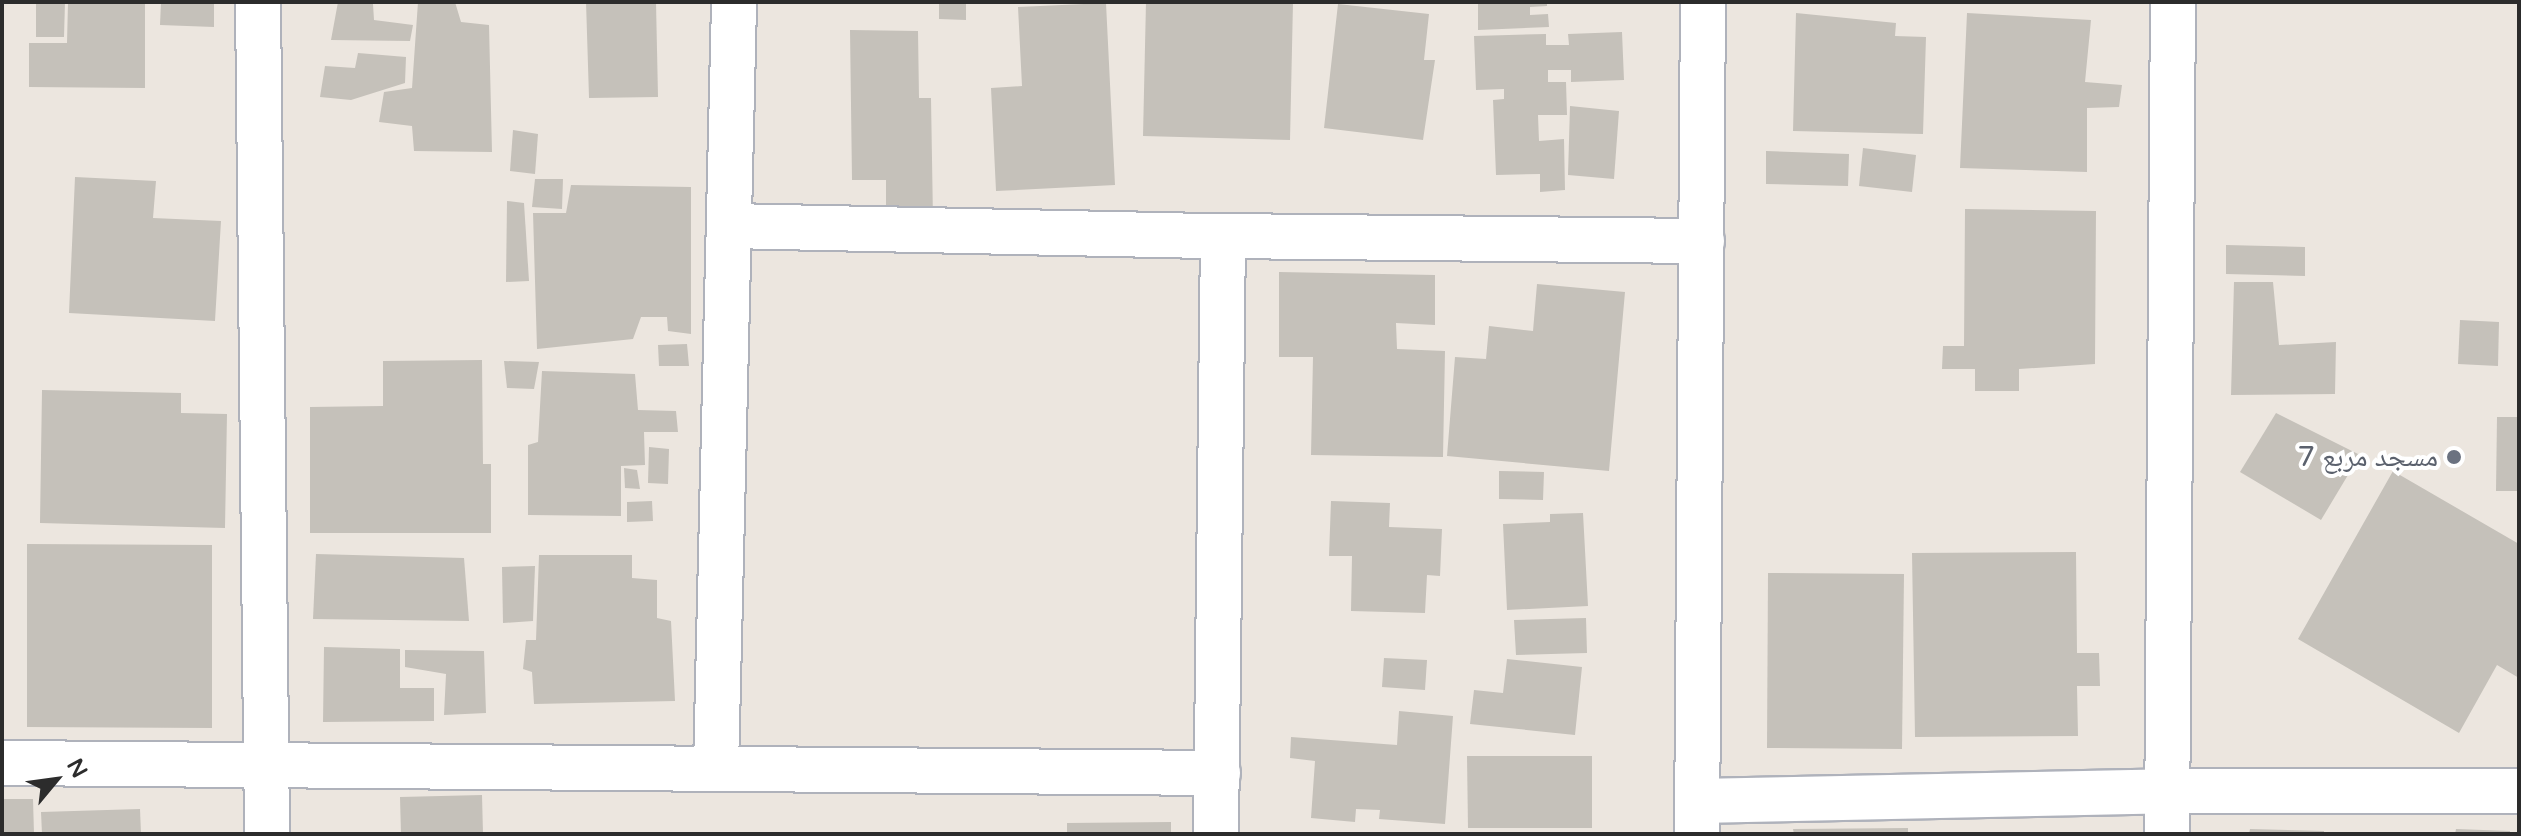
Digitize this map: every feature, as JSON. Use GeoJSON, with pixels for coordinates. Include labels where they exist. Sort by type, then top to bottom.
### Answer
{"type":"FeatureCollection","features":[{"type":"Feature","properties":{"kind":"street"},"geometry":{"type":"LineString","coordinates":[[258,2],[267,834]]}},
{"type":"Feature","properties":{"kind":"street"},"geometry":{"type":"LineString","coordinates":[[716,768],[734,2]]}},
{"type":"Feature","properties":{"kind":"street"},"geometry":{"type":"LineString","coordinates":[[1703,2],[1698,817],[2168,791],[2519,791]]}},
{"type":"Feature","properties":{"kind":"street"},"geometry":{"type":"LineString","coordinates":[[2167,834],[2173,2]]}},
{"type":"Feature","properties":{"kind":"street"},"geometry":{"type":"LineString","coordinates":[[729,226],[1702,241]]}},
{"type":"Feature","properties":{"kind":"street"},"geometry":{"type":"LineString","coordinates":[[1216,834],[1223,236]]}},
{"type":"Feature","properties":{"kind":"street"},"geometry":{"type":"LineString","coordinates":[[2,763],[266,768],[1218,773]]}},
{"type":"Feature","properties":{"kind":"building"},"geometry":{"type":"Polygon","coordinates":[[[36,2],[65,2],[64,37],[36,37],[36,2]]]}},
{"type":"Feature","properties":{"kind":"building"},"geometry":{"type":"Polygon","coordinates":[[[68,2],[145,2],[145,88],[29,87],[29,43],[67,43],[68,2]]]}},
{"type":"Feature","properties":{"kind":"building"},"geometry":{"type":"Polygon","coordinates":[[[161,2],[214,2],[214,27],[160,25],[161,2]]]}},
{"type":"Feature","properties":{"kind":"building"},"geometry":{"type":"Polygon","coordinates":[[[338,2],[373,4],[374,20],[413,25],[410,41],[331,40],[338,2]]]}},
{"type":"Feature","properties":{"kind":"building"},"geometry":{"type":"Polygon","coordinates":[[[418,2],[455,2],[461,22],[489,25],[492,152],[414,151],[412,126],[379,122],[384,92],[412,88],[418,2]]]}},
{"type":"Feature","properties":{"kind":"building"},"geometry":{"type":"Polygon","coordinates":[[[586,2],[656,2],[658,97],[589,98],[586,2]]]}},
{"type":"Feature","properties":{"kind":"building"},"geometry":{"type":"Polygon","coordinates":[[[939,2],[966,2],[966,20],[939,19],[939,2]]]}},
{"type":"Feature","properties":{"kind":"building"},"geometry":{"type":"Polygon","coordinates":[[[1146,2],[1293,2],[1290,140],[1143,136],[1146,2]]]}},
{"type":"Feature","properties":{"kind":"building"},"geometry":{"type":"Polygon","coordinates":[[[1478,2],[1547,2],[1547,6],[1530,7],[1530,15],[1548,14],[1549,27],[1478,30],[1478,2]]]}},
{"type":"Feature","properties":{"kind":"building"},"geometry":{"type":"Polygon","coordinates":[[[1106,3],[1115,185],[996,191],[991,88],[1022,86],[1018,7],[1106,3]]]}},
{"type":"Feature","properties":{"kind":"building"},"geometry":{"type":"Polygon","coordinates":[[[1338,4],[1429,14],[1424,60],[1435,60],[1423,140],[1324,128],[1338,4]]]}},
{"type":"Feature","properties":{"kind":"building"},"geometry":{"type":"Polygon","coordinates":[[[1796,13],[1896,23],[1895,36],[1926,37],[1923,134],[1793,131],[1796,13]]]}},
{"type":"Feature","properties":{"kind":"building"},"geometry":{"type":"Polygon","coordinates":[[[1967,13],[2091,20],[2085,82],[2122,85],[2119,107],[2087,108],[2087,172],[1960,168],[1967,13]]]}},
{"type":"Feature","properties":{"kind":"building"},"geometry":{"type":"Polygon","coordinates":[[[850,30],[918,31],[919,98],[931,98],[933,220],[886,221],[886,180],[852,180],[850,30]]]}},
{"type":"Feature","properties":{"kind":"building"},"geometry":{"type":"Polygon","coordinates":[[[1622,32],[1624,80],[1571,82],[1571,70],[1548,70],[1548,82],[1566,82],[1567,115],[1538,115],[1539,141],[1564,139],[1565,190],[1540,192],[1540,174],[1496,175],[1493,100],[1504,99],[1504,89],[1476,90],[1474,36],[1546,34],[1546,45],[1569,45],[1568,34],[1622,32]]]}},
{"type":"Feature","properties":{"kind":"building"},"geometry":{"type":"Polygon","coordinates":[[[358,53],[406,57],[405,83],[351,100],[320,97],[325,66],[355,68],[358,53]]]}},
{"type":"Feature","properties":{"kind":"building"},"geometry":{"type":"Polygon","coordinates":[[[1570,106],[1619,111],[1614,179],[1568,175],[1570,106]]]}},
{"type":"Feature","properties":{"kind":"building"},"geometry":{"type":"Polygon","coordinates":[[[513,130],[538,134],[535,174],[510,171],[513,130]]]}},
{"type":"Feature","properties":{"kind":"building"},"geometry":{"type":"Polygon","coordinates":[[[1863,148],[1916,155],[1912,192],[1859,186],[1863,148]]]}},
{"type":"Feature","properties":{"kind":"building"},"geometry":{"type":"Polygon","coordinates":[[[1766,151],[1849,154],[1848,186],[1766,184],[1766,151]]]}},
{"type":"Feature","properties":{"kind":"building"},"geometry":{"type":"Polygon","coordinates":[[[75,177],[156,181],[153,218],[221,221],[215,321],[69,313],[75,177]]]}},
{"type":"Feature","properties":{"kind":"building"},"geometry":{"type":"Polygon","coordinates":[[[535,179],[563,179],[562,209],[532,207],[535,179]]]}},
{"type":"Feature","properties":{"kind":"building"},"geometry":{"type":"Polygon","coordinates":[[[571,185],[691,187],[691,334],[668,331],[667,317],[641,317],[633,339],[537,349],[533,213],[566,213],[571,185]]]}},
{"type":"Feature","properties":{"kind":"building"},"geometry":{"type":"Polygon","coordinates":[[[507,201],[524,203],[529,281],[506,282],[507,201]]]}},
{"type":"Feature","properties":{"kind":"building"},"geometry":{"type":"Polygon","coordinates":[[[1965,209],[2096,211],[2095,364],[2019,369],[2019,391],[1975,391],[1975,369],[1942,369],[1943,346],[1964,346],[1965,209]]]}},
{"type":"Feature","properties":{"kind":"building"},"geometry":{"type":"Polygon","coordinates":[[[2226,245],[2305,247],[2305,276],[2226,274],[2226,245]]]}},
{"type":"Feature","properties":{"kind":"building"},"geometry":{"type":"Polygon","coordinates":[[[1279,272],[1435,275],[1435,325],[1396,323],[1397,349],[1445,351],[1443,457],[1311,455],[1313,357],[1279,357],[1279,272]]]}},
{"type":"Feature","properties":{"kind":"building"},"geometry":{"type":"Polygon","coordinates":[[[2234,282],[2273,282],[2279,345],[2336,342],[2335,394],[2231,395],[2234,282]]]}},
{"type":"Feature","properties":{"kind":"building"},"geometry":{"type":"Polygon","coordinates":[[[1537,284],[1625,292],[1609,471],[1447,456],[1455,357],[1486,359],[1489,326],[1533,331],[1537,284]]]}},
{"type":"Feature","properties":{"kind":"building"},"geometry":{"type":"Polygon","coordinates":[[[2460,320],[2499,322],[2498,366],[2458,364],[2460,320]]]}},
{"type":"Feature","properties":{"kind":"building"},"geometry":{"type":"Polygon","coordinates":[[[687,344],[689,366],[659,366],[658,345],[687,344]]]}},
{"type":"Feature","properties":{"kind":"building"},"geometry":{"type":"Polygon","coordinates":[[[482,360],[483,464],[491,464],[491,533],[310,533],[310,407],[383,406],[383,361],[482,360]]]}},
{"type":"Feature","properties":{"kind":"building"},"geometry":{"type":"Polygon","coordinates":[[[504,361],[539,362],[534,389],[507,388],[504,361]]]}},
{"type":"Feature","properties":{"kind":"building"},"geometry":{"type":"Polygon","coordinates":[[[542,371],[635,374],[638,410],[676,411],[678,432],[644,432],[645,465],[621,466],[621,516],[528,515],[528,445],[538,442],[542,371]]]}},
{"type":"Feature","properties":{"kind":"building"},"geometry":{"type":"Polygon","coordinates":[[[42,390],[181,393],[181,413],[227,414],[225,528],[40,523],[42,390]]]}},
{"type":"Feature","properties":{"kind":"building"},"geometry":{"type":"Polygon","coordinates":[[[2276,413],[2360,455],[2321,520],[2240,472],[2276,413]]]}},
{"type":"Feature","properties":{"kind":"building"},"geometry":{"type":"Polygon","coordinates":[[[2497,417],[2519,417],[2519,491],[2496,491],[2497,417]]]}},
{"type":"Feature","properties":{"kind":"building"},"geometry":{"type":"Polygon","coordinates":[[[649,447],[669,449],[668,484],[648,483],[649,447]]]}},
{"type":"Feature","properties":{"kind":"building"},"geometry":{"type":"Polygon","coordinates":[[[624,468],[637,470],[640,489],[625,488],[624,468]]]}},
{"type":"Feature","properties":{"kind":"building"},"geometry":{"type":"Polygon","coordinates":[[[1499,471],[1544,472],[1543,500],[1499,499],[1499,471]]]}},
{"type":"Feature","properties":{"kind":"building"},"geometry":{"type":"Polygon","coordinates":[[[2393,471],[2519,544],[2519,678],[2497,665],[2459,733],[2298,639],[2393,471]]]}},
{"type":"Feature","properties":{"kind":"building"},"geometry":{"type":"Polygon","coordinates":[[[652,501],[653,521],[627,522],[627,502],[652,501]]]}},
{"type":"Feature","properties":{"kind":"building"},"geometry":{"type":"Polygon","coordinates":[[[1331,501],[1390,503],[1389,527],[1442,529],[1440,576],[1427,575],[1425,613],[1351,611],[1352,556],[1329,556],[1331,501]]]}},
{"type":"Feature","properties":{"kind":"building"},"geometry":{"type":"Polygon","coordinates":[[[1583,513],[1588,606],[1507,610],[1503,524],[1550,522],[1550,514],[1583,513]]]}},
{"type":"Feature","properties":{"kind":"building"},"geometry":{"type":"Polygon","coordinates":[[[27,544],[212,545],[212,728],[27,727],[27,544]]]}},
{"type":"Feature","properties":{"kind":"building"},"geometry":{"type":"Polygon","coordinates":[[[2076,552],[2077,653],[2099,653],[2100,686],[2077,686],[2078,736],[1915,737],[1912,553],[2076,552]]]}},
{"type":"Feature","properties":{"kind":"building"},"geometry":{"type":"Polygon","coordinates":[[[316,554],[464,558],[469,621],[313,619],[316,554]]]}},
{"type":"Feature","properties":{"kind":"building"},"geometry":{"type":"Polygon","coordinates":[[[539,555],[632,555],[632,578],[657,580],[657,618],[671,621],[675,701],[534,704],[532,672],[523,669],[526,640],[536,640],[539,555]]]}},
{"type":"Feature","properties":{"kind":"building"},"geometry":{"type":"Polygon","coordinates":[[[535,566],[533,621],[503,623],[502,567],[535,566]]]}},
{"type":"Feature","properties":{"kind":"building"},"geometry":{"type":"Polygon","coordinates":[[[1768,573],[1904,574],[1902,749],[1767,748],[1768,573]]]}},
{"type":"Feature","properties":{"kind":"building"},"geometry":{"type":"Polygon","coordinates":[[[1586,618],[1587,653],[1516,655],[1514,620],[1586,618]]]}},
{"type":"Feature","properties":{"kind":"building"},"geometry":{"type":"Polygon","coordinates":[[[324,647],[400,649],[400,688],[434,688],[434,721],[323,722],[324,647]]]}},
{"type":"Feature","properties":{"kind":"building"},"geometry":{"type":"Polygon","coordinates":[[[405,650],[484,651],[486,713],[444,715],[446,674],[405,667],[405,650]]]}},
{"type":"Feature","properties":{"kind":"building"},"geometry":{"type":"Polygon","coordinates":[[[1384,658],[1427,660],[1425,690],[1382,687],[1384,658]]]}},
{"type":"Feature","properties":{"kind":"building"},"geometry":{"type":"Polygon","coordinates":[[[1507,659],[1582,667],[1575,735],[1470,724],[1474,690],[1503,693],[1507,659]]]}},
{"type":"Feature","properties":{"kind":"building"},"geometry":{"type":"Polygon","coordinates":[[[1399,711],[1453,716],[1445,824],[1379,819],[1380,810],[1356,809],[1355,822],[1311,818],[1315,761],[1290,758],[1291,737],[1397,745],[1399,711]]]}},
{"type":"Feature","properties":{"kind":"building"},"geometry":{"type":"Polygon","coordinates":[[[1467,756],[1592,756],[1592,828],[1468,828],[1467,756]]]}},
{"type":"Feature","properties":{"kind":"building"},"geometry":{"type":"Polygon","coordinates":[[[482,795],[483,834],[401,834],[400,797],[482,795]]]}},
{"type":"Feature","properties":{"kind":"building"},"geometry":{"type":"Polygon","coordinates":[[[2,799],[33,799],[34,834],[2,834],[2,799]]]}},
{"type":"Feature","properties":{"kind":"building"},"geometry":{"type":"Polygon","coordinates":[[[140,809],[141,834],[42,834],[41,812],[140,809]]]}},
{"type":"Feature","properties":{"kind":"building"},"geometry":{"type":"Polygon","coordinates":[[[1171,822],[1171,834],[1067,834],[1067,823],[1171,822]]]}},
{"type":"Feature","properties":{"kind":"building"},"geometry":{"type":"Polygon","coordinates":[[[1908,828],[1908,834],[1794,834],[1793,829],[1908,828]]]}},
{"type":"Feature","properties":{"kind":"building"},"geometry":{"type":"Polygon","coordinates":[[[2250,829],[2324,831],[2324,834],[2249,834],[2250,829]]]}},
{"type":"Feature","properties":{"kind":"building"},"geometry":{"type":"Polygon","coordinates":[[[2456,829],[2510,831],[2510,834],[2455,834],[2456,829]]]}},
{"type":"Feature","properties":{"kind":"place","name":"مسجد مربع 7"},"geometry":{"type":"Point","coordinates":[2454,457]}}]}
